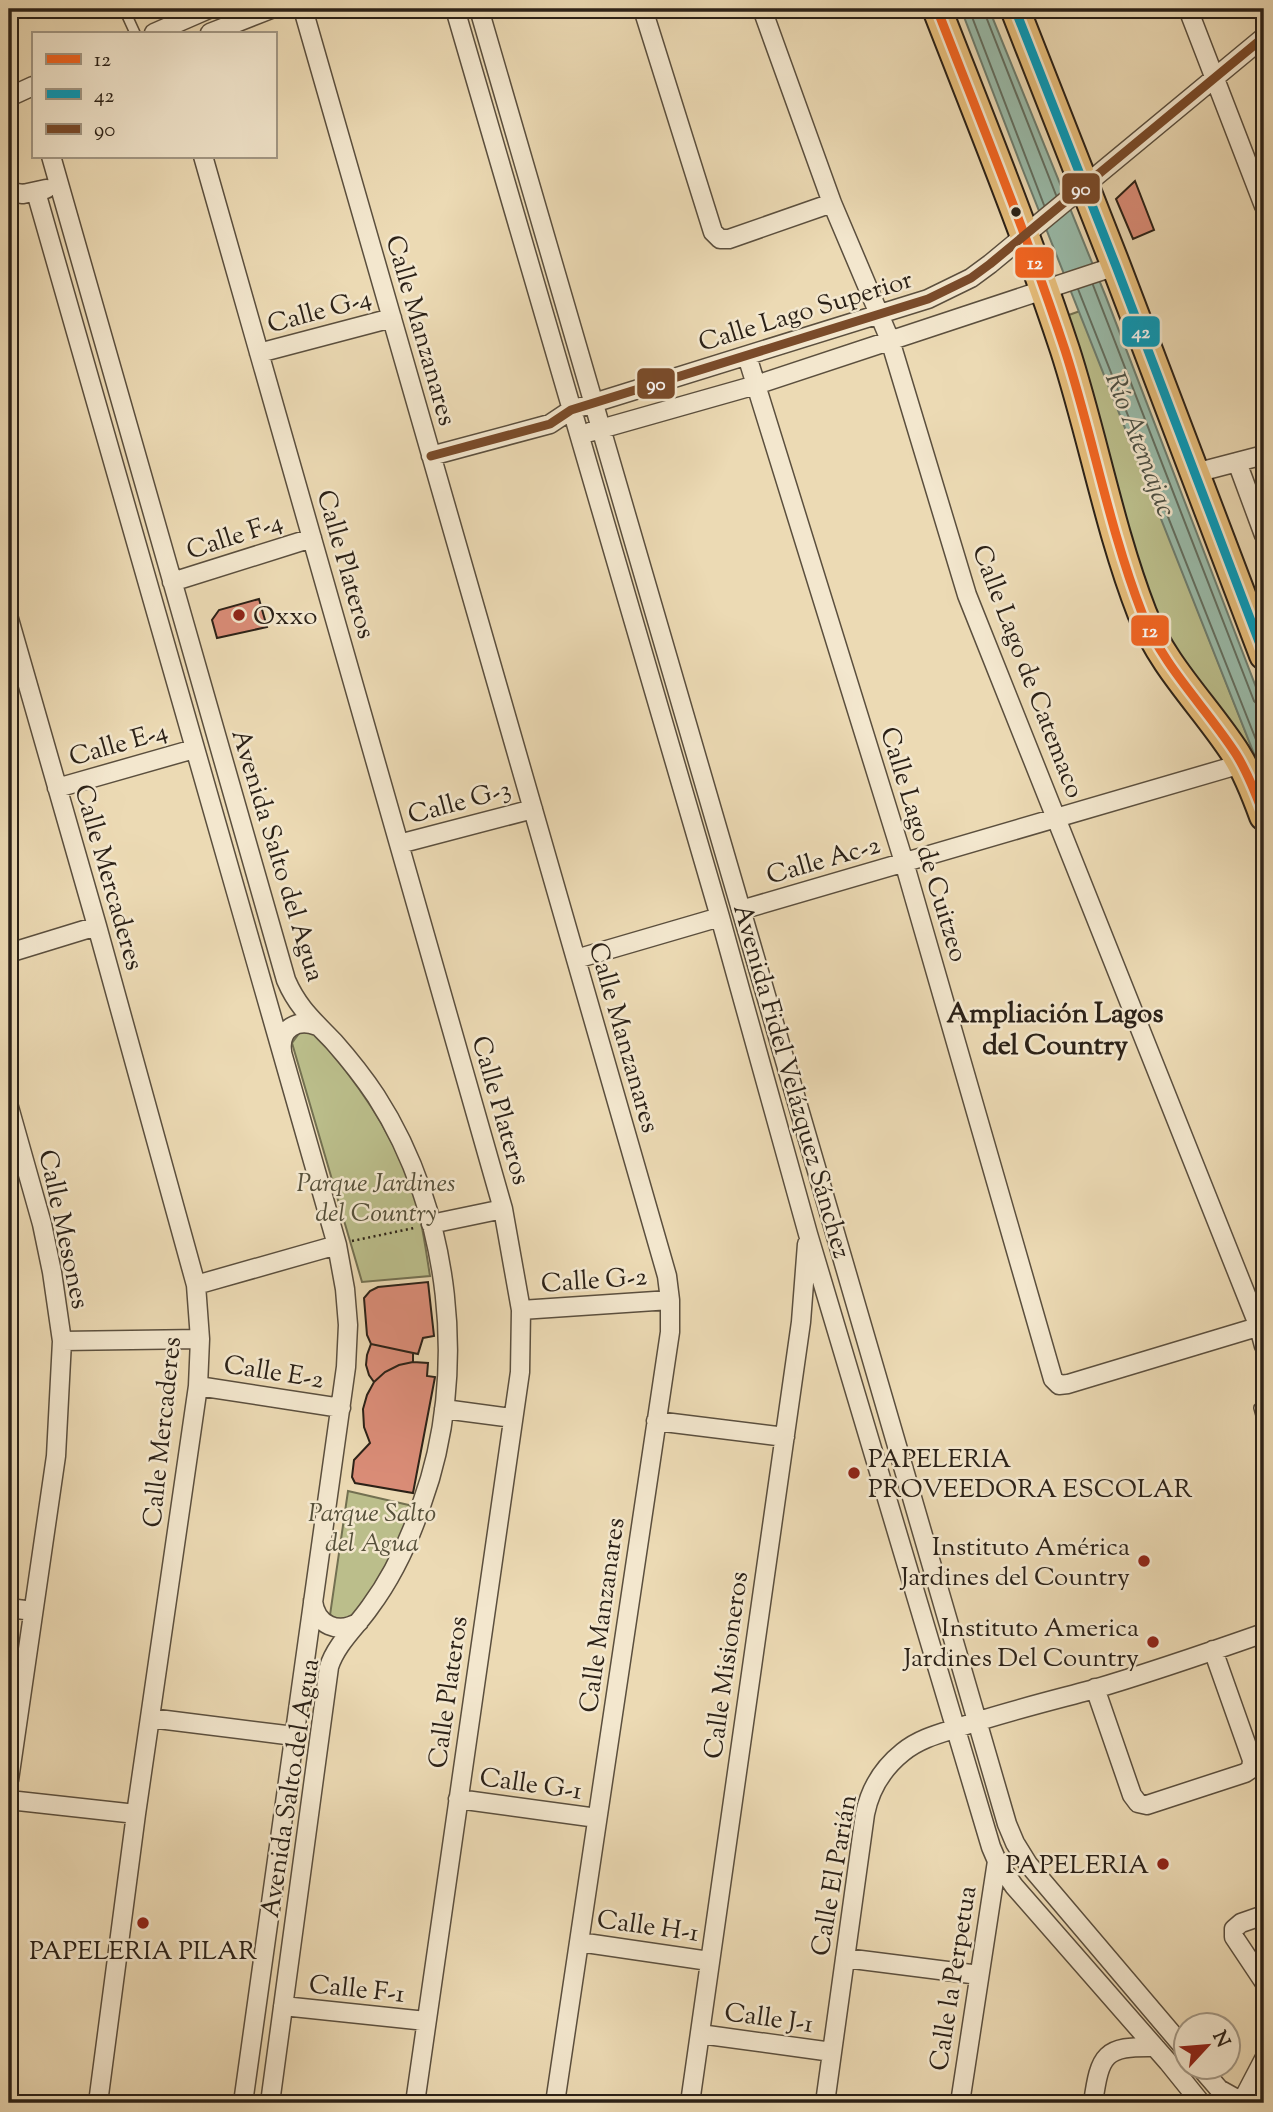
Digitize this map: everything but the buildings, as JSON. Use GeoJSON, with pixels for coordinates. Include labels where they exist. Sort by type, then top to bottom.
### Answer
{"type":"FeatureCollection","features":[{"type":"Feature","properties":{"kind":"main road"},"geometry":{"type":"LineString","coordinates":[[937,9],[1031,231],[1050,288],[1065,352],[1143,616],[1182,684],[1215,724],[1249,777],[1264,816]]}},
{"type":"Feature","properties":{"kind":"main road"},"geometry":{"type":"LineString","coordinates":[[1016,9],[1080,190],[1195,472],[1264,655]]}},
{"type":"Feature","properties":{"kind":"street"},"geometry":{"type":"LineString","coordinates":[[156,32],[209,9]]}},
{"type":"Feature","properties":{"kind":"street"},"geometry":{"type":"LineString","coordinates":[[213,32],[271,9]]}},
{"type":"Feature","properties":{"kind":"street","name":"Calle Manzanares"},"geometry":{"type":"LineString","coordinates":[[303,9],[663,1263],[670,1300],[670,1332],[555,2103]]}},
{"type":"Feature","properties":{"kind":"street","name":"Avenida Fidel Velázquez Sánchez"},"geometry":{"type":"LineString","coordinates":[[455,9],[720,917],[808,1234],[991,1847],[997,1861],[1014,1885],[1156,2047],[1201,2103]]}},
{"type":"Feature","properties":{"kind":"street","name":"Avenida Fidel Velázquez Sánchez"},"geometry":{"type":"LineString","coordinates":[[479,9],[1007,1824],[1022,1856],[1172,2035]]}},
{"type":"Feature","properties":{"kind":"street"},"geometry":{"type":"LineString","coordinates":[[643,9],[713,232],[720,239],[729,239],[832,203]]}},
{"type":"Feature","properties":{"kind":"street","name":"Calle Lago de Catemaco"},"geometry":{"type":"LineString","coordinates":[[762,9],[832,203],[890,340],[967,594],[1262,1326],[1264,1346]]}},
{"type":"Feature","properties":{"kind":"street"},"geometry":{"type":"LineString","coordinates":[[1188,9],[1264,206]]}},
{"type":"Feature","properties":{"kind":"street"},"geometry":{"type":"LineString","coordinates":[[1080,190],[1264,37]]}},
{"type":"Feature","properties":{"kind":"street"},"geometry":{"type":"LineString","coordinates":[[9,97],[32,90]]}},
{"type":"Feature","properties":{"kind":"street","name":"Calle Plateros"},"geometry":{"type":"LineString","coordinates":[[204,158],[503,1209],[521,1310],[520,1372],[415,2103]]}},
{"type":"Feature","properties":{"kind":"street"},"geometry":{"type":"LineString","coordinates":[[9,192],[23,194],[46,189],[52,184],[53,165]]}},
{"type":"Feature","properties":{"kind":"street","name":"Avenida Salto del Agua"},"geometry":{"type":"LineString","coordinates":[[53,165],[286,980],[302,1010],[334,1042],[375,1096],[391,1121],[407,1155],[438,1253],[448,1325],[444,1409],[427,1489],[410,1535],[372,1605],[332,1656],[328,1667],[270,2103]]}},
{"type":"Feature","properties":{"kind":"street","name":"Calle Lago Superior"},"geometry":{"type":"LineString","coordinates":[[431,456],[551,424],[571,410],[949,290],[981,271],[1080,190]]}},
{"type":"Feature","properties":{"kind":"street","name":"Avenida Salto del Agua"},"geometry":{"type":"LineString","coordinates":[[36,192],[337,1245],[345,1289],[348,1325],[341,1408],[243,2103]]}},
{"type":"Feature","properties":{"kind":"street"},"geometry":{"type":"LineString","coordinates":[[517,224],[540,217]]}},
{"type":"Feature","properties":{"kind":"street","name":"Calle Lago Superior"},"geometry":{"type":"LineString","coordinates":[[579,435],[756,385],[1110,268]]}},
{"type":"Feature","properties":{"kind":"street","name":"Calle G-4"},"geometry":{"type":"LineString","coordinates":[[259,353],[392,318]]}},
{"type":"Feature","properties":{"kind":"street","name":"Calle Lago de Cuitzeo"},"geometry":{"type":"LineString","coordinates":[[747,356],[904,862],[1053,1378],[1059,1385],[1068,1384],[1262,1326]]}},
{"type":"Feature","properties":{"kind":"street"},"geometry":{"type":"LineString","coordinates":[[93,395],[117,388]]}},
{"type":"Feature","properties":{"kind":"street"},"geometry":{"type":"LineString","coordinates":[[551,424],[579,435]]}},
{"type":"Feature","properties":{"kind":"street"},"geometry":{"type":"LineString","coordinates":[[1195,472],[1264,455]]}},
{"type":"Feature","properties":{"kind":"street"},"geometry":{"type":"LineString","coordinates":[[1237,462],[1264,535]]}},
{"type":"Feature","properties":{"kind":"street"},"geometry":{"type":"LineString","coordinates":[[607,531],[629,525]]}},
{"type":"Feature","properties":{"kind":"street","name":"Calle F-4"},"geometry":{"type":"LineString","coordinates":[[172,582],[312,538]]}},
{"type":"Feature","properties":{"kind":"street","name":"Calle Mercaderes"},"geometry":{"type":"LineString","coordinates":[[9,619],[196,1285],[200,1339],[198,1385],[136,1814],[98,2103]]}},
{"type":"Feature","properties":{"kind":"street","name":"Calle E-4"},"geometry":{"type":"LineString","coordinates":[[57,788],[194,749]]}},
{"type":"Feature","properties":{"kind":"street","name":"Calle Ac-2"},"geometry":{"type":"LineString","coordinates":[[741,910],[1241,764]]}},
{"type":"Feature","properties":{"kind":"street","name":"Calle G-3"},"geometry":{"type":"LineString","coordinates":[[399,845],[533,809]]}},
{"type":"Feature","properties":{"kind":"street"},"geometry":{"type":"LineString","coordinates":[[214,818],[237,810]]}},
{"type":"Feature","properties":{"kind":"street"},"geometry":{"type":"LineString","coordinates":[[576,959],[720,917]]}},
{"type":"Feature","properties":{"kind":"street"},"geometry":{"type":"LineString","coordinates":[[9,953],[97,926]]}},
{"type":"Feature","properties":{"kind":"street"},"geometry":{"type":"LineString","coordinates":[[745,1006],[767,1000]]}},
{"type":"Feature","properties":{"kind":"street"},"geometry":{"type":"LineString","coordinates":[[282,1057],[281,1044],[286,1031],[297,1024],[317,1026]]}},
{"type":"Feature","properties":{"kind":"street","name":"Calle Mesones"},"geometry":{"type":"LineString","coordinates":[[9,1107],[42,1224],[62,1341],[56,1456],[9,1780]]}},
{"type":"Feature","properties":{"kind":"street"},"geometry":{"type":"LineString","coordinates":[[431,1224],[503,1209]]}},
{"type":"Feature","properties":{"kind":"street","name":"Calle Misioneros"},"geometry":{"type":"LineString","coordinates":[[690,2103],[801,1322],[808,1234]]}},
{"type":"Feature","properties":{"kind":"street"},"geometry":{"type":"LineString","coordinates":[[196,1285],[337,1245]]}},
{"type":"Feature","properties":{"kind":"street","name":"Calle G-2"},"geometry":{"type":"LineString","coordinates":[[521,1310],[670,1300]]}},
{"type":"Feature","properties":{"kind":"street"},"geometry":{"type":"LineString","coordinates":[[62,1341],[200,1339]]}},
{"type":"Feature","properties":{"kind":"street","name":"Calle E-2"},"geometry":{"type":"LineString","coordinates":[[198,1385],[341,1408]]}},
{"type":"Feature","properties":{"kind":"street"},"geometry":{"type":"LineString","coordinates":[[444,1409],[512,1418]]}},
{"type":"Feature","properties":{"kind":"street"},"geometry":{"type":"LineString","coordinates":[[656,1422],[785,1437]]}},
{"type":"Feature","properties":{"kind":"street"},"geometry":{"type":"LineString","coordinates":[[313,1597],[316,1612],[325,1623],[346,1628],[359,1622]]}},
{"type":"Feature","properties":{"kind":"street"},"geometry":{"type":"LineString","coordinates":[[9,1608],[33,1611]]}},
{"type":"Feature","properties":{"kind":"street","name":"Calle El Parián"},"geometry":{"type":"LineString","coordinates":[[825,2103],[869,1796],[881,1775],[903,1751],[932,1735],[1095,1688],[1264,1633]]}},
{"type":"Feature","properties":{"kind":"street"},"geometry":{"type":"LineString","coordinates":[[1095,1688],[1132,1795],[1138,1803],[1147,1805],[1251,1769],[1252,1760],[1213,1650]]}},
{"type":"Feature","properties":{"kind":"street"},"geometry":{"type":"LineString","coordinates":[[150,1718],[294,1736]]}},
{"type":"Feature","properties":{"kind":"street","name":"Calle G-1"},"geometry":{"type":"LineString","coordinates":[[458,1799],[597,1818]]}},
{"type":"Feature","properties":{"kind":"street"},"geometry":{"type":"LineString","coordinates":[[9,1800],[136,1814]]}},
{"type":"Feature","properties":{"kind":"street","name":"Calle la Perpetua"},"geometry":{"type":"LineString","coordinates":[[960,2103],[997,1861]]}},
{"type":"Feature","properties":{"kind":"street"},"geometry":{"type":"LineString","coordinates":[[1264,1915],[1241,1923],[1234,1929],[1234,1937],[1264,1982]]}},
{"type":"Feature","properties":{"kind":"street"},"geometry":{"type":"LineString","coordinates":[[269,1919],[294,1924]]}},
{"type":"Feature","properties":{"kind":"street","name":"Calle H-1"},"geometry":{"type":"LineString","coordinates":[[579,1942],[709,1961]]}},
{"type":"Feature","properties":{"kind":"street"},"geometry":{"type":"LineString","coordinates":[[845,1958],[979,1975]]}},
{"type":"Feature","properties":{"kind":"street","name":"Calle F-1"},"geometry":{"type":"LineString","coordinates":[[283,2006],[426,2021]]}},
{"type":"Feature","properties":{"kind":"street","name":"Calle J-1"},"geometry":{"type":"LineString","coordinates":[[700,2034],[832,2052]]}},
{"type":"Feature","properties":{"kind":"street"},"geometry":{"type":"LineString","coordinates":[[1093,2103],[1099,2066],[1107,2056],[1120,2049],[1156,2047]]}},
{"type":"Feature","properties":{"kind":"street"},"geometry":{"type":"LineString","coordinates":[[1211,2080],[1219,2089],[1242,2103],[1264,2059]]}},
{"type":"Feature","properties":{"kind":"lane"},"geometry":{"type":"LineString","coordinates":[[124,9],[135,32]]}},
{"type":"Feature","properties":{"kind":"lane"},"geometry":{"type":"LineString","coordinates":[[1264,1405],[1259,1408],[1264,1426]]}},
{"type":"Feature","properties":{"kind":"path"},"geometry":{"type":"LineString","coordinates":[[337,1245],[431,1224]]}},
{"type":"Feature","properties":{"kind":"green space"},"geometry":{"type":"Polygon","coordinates":[[[1080,311],[1257,761],[1180,663],[1156,618],[1136,563],[1066,316],[1080,311]]]}},
{"type":"Feature","properties":{"kind":"green space","name":"Parque Jardines del Country"},"geometry":{"type":"Polygon","coordinates":[[[300,1032],[314,1033],[329,1050],[369,1102],[391,1140],[417,1204],[430,1276],[362,1282],[292,1043],[300,1032]]]}},
{"type":"Feature","properties":{"kind":"green space","name":"Parque Salto del Agua"},"geometry":{"type":"Polygon","coordinates":[[[348,1491],[413,1506],[390,1563],[355,1619],[342,1625],[330,1615],[348,1491]]]}},
{"type":"Feature","properties":{"kind":"water","name":"Río Atemajac"},"geometry":{"type":"Polygon","coordinates":[[[961,9],[989,9],[1106,297],[1264,708],[1264,779],[1022,168],[961,9]]]}},
{"type":"Feature","properties":{"kind":"transit line","name":"12"},"geometry":{"type":"LineString","coordinates":[[937,9],[1065,350],[1120,548],[1142,613],[1161,651],[1236,754],[1264,816]]}},
{"type":"Feature","properties":{"kind":"transit line","name":"42"},"geometry":{"type":"LineString","coordinates":[[1015,9],[1264,655]]}},
{"type":"Feature","properties":{"kind":"transit line","name":"90"},"geometry":{"type":"LineString","coordinates":[[431,456],[550,424],[571,410],[928,299],[971,278],[1264,37]]}},
{"type":"Feature","properties":{"kind":"place","name":"Oxxo"},"geometry":{"type":"Point","coordinates":[239,615]}},
{"type":"Feature","properties":{"kind":"place","name":"PAPELERIA PROVEEDORA ESCOLAR"},"geometry":{"type":"Point","coordinates":[854,1473]}},
{"type":"Feature","properties":{"kind":"place","name":"Instituto América Jardines del Country"},"geometry":{"type":"Point","coordinates":[1144,1561]}},
{"type":"Feature","properties":{"kind":"place","name":"Instituto America Jardines Del Country"},"geometry":{"type":"Point","coordinates":[1153,1642]}},
{"type":"Feature","properties":{"kind":"place","name":"PAPELERIA"},"geometry":{"type":"Point","coordinates":[1163,1864]}},
{"type":"Feature","properties":{"kind":"place","name":"PAPELERIA PILAR"},"geometry":{"type":"Point","coordinates":[143,1923]}},
{"type":"Feature","properties":{"kind":"district","name":"Ampliación Lagos del Country"},"geometry":{"type":"Point","coordinates":[1055,1028]}}]}
